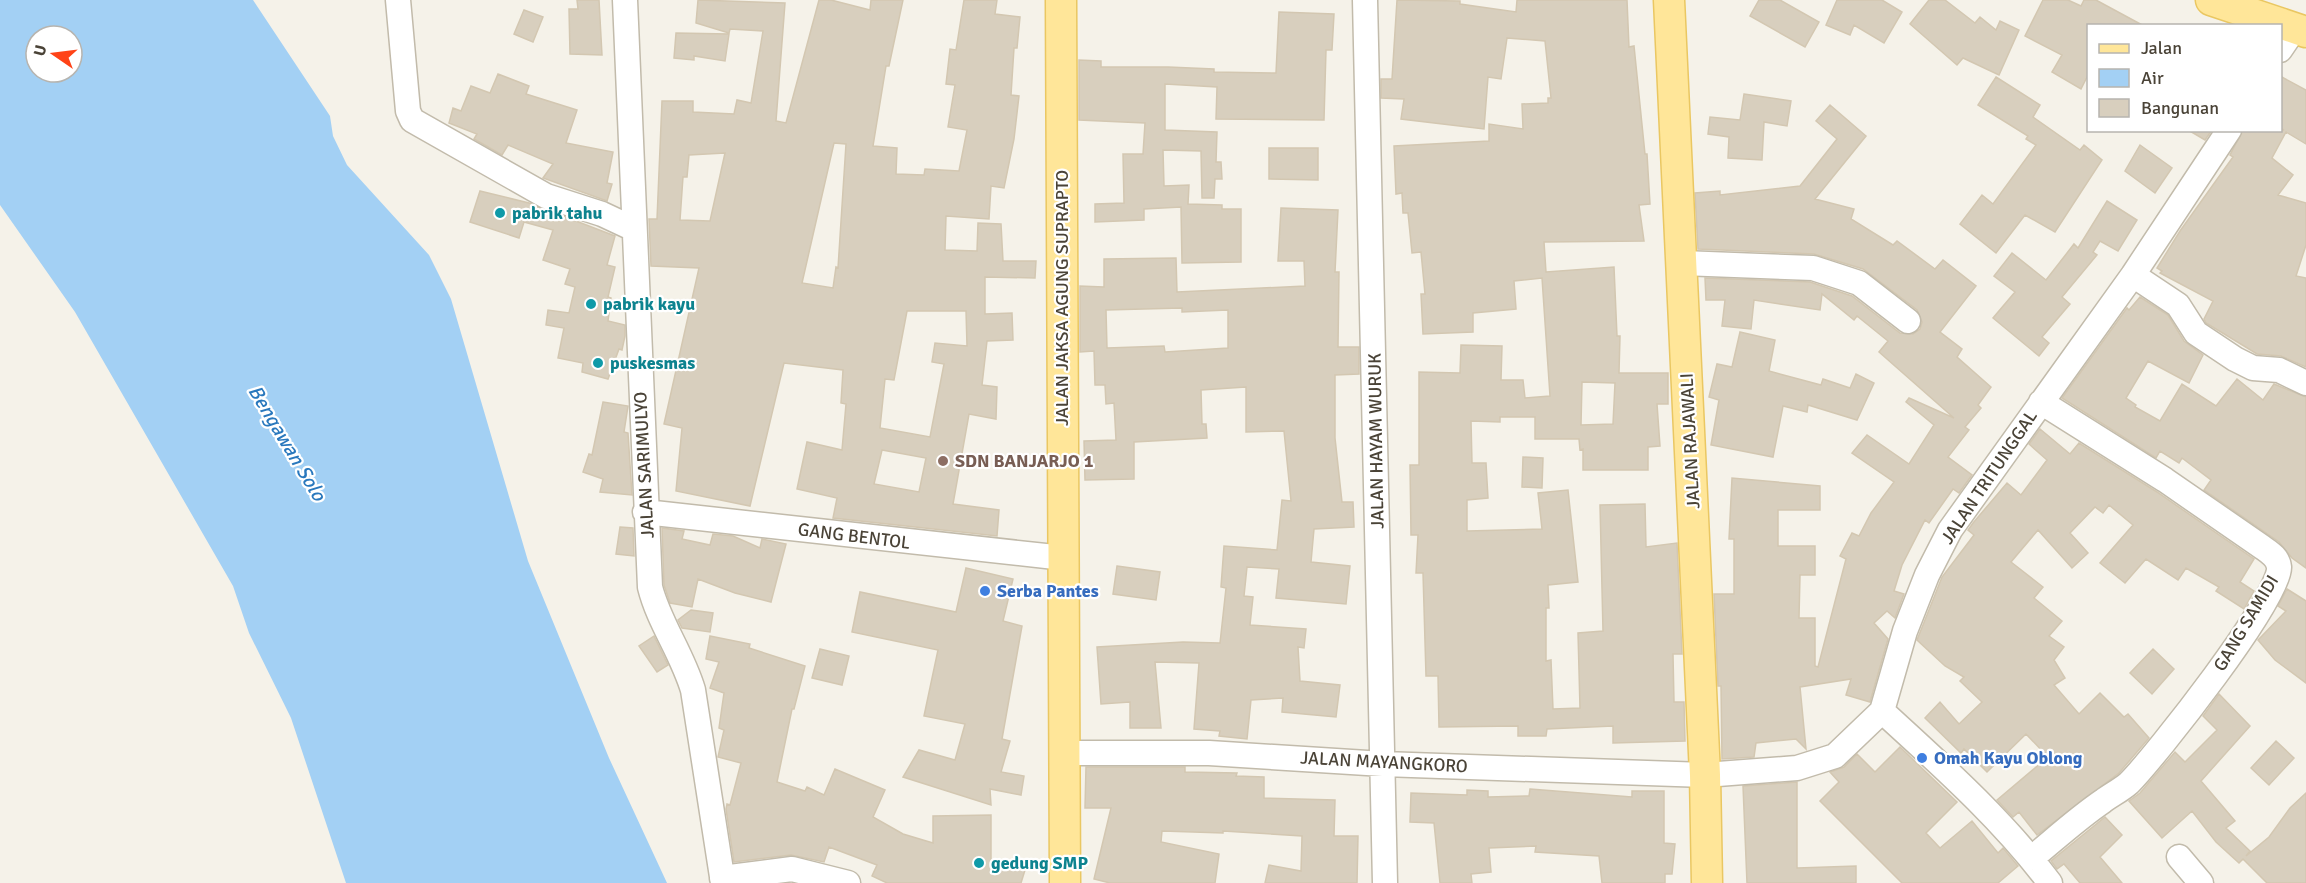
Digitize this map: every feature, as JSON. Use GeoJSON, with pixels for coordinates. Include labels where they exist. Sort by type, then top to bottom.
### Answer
{"type":"FeatureCollection","features":[{"type":"Feature","properties":{"kind":"main road","name":"JALAN JAKSA AGUNG SUPRAPTO"},"geometry":{"type":"LineString","coordinates":[[1061,0],[1065,883]]}},
{"type":"Feature","properties":{"kind":"main road","name":"JALAN RAJAWALI"},"geometry":{"type":"LineString","coordinates":[[1669,0],[1705,775],[1707,883]]}},
{"type":"Feature","properties":{"kind":"main road"},"geometry":{"type":"LineString","coordinates":[[2211,0],[2266,24]]}},
{"type":"Feature","properties":{"kind":"street"},"geometry":{"type":"LineString","coordinates":[[398,0],[408,111],[412,120],[546,196],[602,214],[634,229]]}},
{"type":"Feature","properties":{"kind":"street","name":"JALAN SARIMULYO"},"geometry":{"type":"LineString","coordinates":[[625,0],[645,512],[650,587],[654,605],[686,667],[693,690],[723,880]]}},
{"type":"Feature","properties":{"kind":"street","name":"JALAN HAYAM WURUK"},"geometry":{"type":"LineString","coordinates":[[1365,0],[1385,883]]}},
{"type":"Feature","properties":{"kind":"street","name":"JALAN TRITUNGGAL"},"geometry":{"type":"LineString","coordinates":[[1705,775],[1797,768],[1824,762],[1846,748],[1882,711],[1905,631],[1927,575],[1950,530],[2133,275],[2228,132]]}},
{"type":"Feature","properties":{"kind":"street"},"geometry":{"type":"LineString","coordinates":[[1682,263],[1813,268],[1859,283],[1908,321]]}},
{"type":"Feature","properties":{"kind":"street"},"geometry":{"type":"LineString","coordinates":[[2133,275],[2178,305],[2196,333],[2235,359],[2253,368],[2279,370],[2306,383]]}},
{"type":"Feature","properties":{"kind":"street","name":"GANG SAMIDI"},"geometry":{"type":"LineString","coordinates":[[2032,858],[2103,800],[2127,785],[2153,756],[2242,638],[2277,580],[2279,567],[2275,557],[2262,547],[2165,480],[2040,402]]}},
{"type":"Feature","properties":{"kind":"street","name":"GANG BENTOL"},"geometry":{"type":"LineString","coordinates":[[645,512],[1064,558]]}},
{"type":"Feature","properties":{"kind":"street"},"geometry":{"type":"LineString","coordinates":[[1882,711],[2032,858],[2050,883]]}},
{"type":"Feature","properties":{"kind":"street","name":"JALAN MAYANGKORO"},"geometry":{"type":"LineString","coordinates":[[1063,753],[1209,753],[1383,764],[1705,775]]}},
{"type":"Feature","properties":{"kind":"street"},"geometry":{"type":"LineString","coordinates":[[2179,857],[2200,883]]}},
{"type":"Feature","properties":{"kind":"street"},"geometry":{"type":"LineString","coordinates":[[723,880],[792,869],[848,883]]}},
{"type":"Feature","properties":{"kind":"water","name":"Bengawan Solo"},"geometry":{"type":"Polygon","coordinates":[[[0,0],[253,0],[330,116],[333,136],[347,165],[429,255],[451,299],[528,561],[609,758],[667,883],[346,883],[291,718],[249,633],[233,586],[75,312],[0,205],[0,0]]]}},
{"type":"Feature","properties":{"kind":"building"},"geometry":{"type":"Polygon","coordinates":[[[577,0],[599,0],[602,55],[570,54],[569,9],[578,9],[577,0]]]}},
{"type":"Feature","properties":{"kind":"building"},"geometry":{"type":"Polygon","coordinates":[[[698,0],[785,3],[776,121],[786,123],[819,0],[831,0],[870,10],[871,0],[903,0],[889,66],[886,66],[873,146],[897,148],[896,174],[924,175],[925,169],[959,171],[967,130],[948,127],[955,85],[946,84],[950,49],[956,50],[964,0],[997,0],[995,14],[1020,17],[1017,48],[1014,48],[1011,95],[1019,96],[1014,139],[1004,188],[991,186],[989,219],[946,216],[945,250],[977,251],[978,223],[1001,224],[1003,261],[1036,261],[1035,278],[985,277],[985,314],[1012,313],[1013,340],[987,341],[982,385],[997,387],[996,419],[969,414],[953,504],[999,510],[997,536],[833,518],[837,498],[797,489],[807,442],[842,450],[846,404],[841,403],[843,370],[784,363],[750,506],[676,491],[682,428],[664,424],[699,268],[651,266],[649,219],[657,219],[662,101],[693,101],[693,112],[734,114],[737,100],[751,103],[763,31],[730,29],[729,33],[696,23],[698,0]],[[834,143],[802,283],[833,288],[836,267],[838,268],[846,144],[834,143]],[[725,153],[689,155],[687,177],[683,177],[680,220],[710,221],[725,153]],[[907,311],[894,380],[885,379],[880,428],[930,437],[944,364],[932,362],[935,343],[967,346],[966,311],[907,311]],[[882,450],[874,484],[919,492],[926,458],[882,450]]]}},
{"type":"Feature","properties":{"kind":"building"},"geometry":{"type":"Polygon","coordinates":[[[1397,0],[1460,1],[1460,4],[1516,12],[1517,0],[1627,0],[1629,47],[1634,46],[1645,154],[1647,154],[1650,204],[1639,205],[1644,241],[1544,242],[1546,272],[1614,267],[1617,336],[1620,336],[1619,373],[1668,373],[1668,404],[1657,404],[1660,446],[1648,447],[1648,470],[1583,470],[1583,449],[1580,450],[1579,439],[1535,439],[1535,417],[1500,417],[1500,422],[1471,421],[1472,463],[1486,463],[1488,498],[1467,500],[1467,531],[1542,529],[1538,493],[1568,490],[1578,582],[1548,585],[1546,661],[1551,660],[1553,709],[1580,708],[1578,633],[1603,631],[1600,505],[1645,504],[1646,547],[1677,543],[1682,654],[1673,654],[1674,702],[1684,702],[1685,741],[1613,743],[1613,726],[1547,729],[1546,736],[1518,736],[1518,726],[1439,727],[1438,676],[1426,676],[1423,573],[1416,573],[1418,535],[1411,535],[1410,465],[1419,465],[1419,372],[1460,373],[1461,345],[1502,346],[1501,380],[1523,380],[1525,398],[1550,396],[1542,278],[1514,281],[1516,309],[1473,313],[1473,332],[1423,334],[1421,294],[1425,294],[1421,252],[1412,253],[1408,213],[1403,213],[1402,193],[1396,194],[1394,146],[1489,141],[1489,124],[1523,129],[1522,104],[1548,103],[1548,98],[1551,98],[1545,41],[1507,38],[1501,79],[1488,77],[1484,129],[1401,119],[1404,99],[1381,98],[1381,79],[1392,79],[1397,0]],[[1582,382],[1581,425],[1613,424],[1615,383],[1582,382]]]}},
{"type":"Feature","properties":{"kind":"building"},"geometry":{"type":"Polygon","coordinates":[[[1759,0],[1780,0],[1819,22],[1805,47],[1750,16],[1759,0]]]}},
{"type":"Feature","properties":{"kind":"building"},"geometry":{"type":"Polygon","coordinates":[[[1837,0],[1882,0],[1902,12],[1884,43],[1854,25],[1850,35],[1826,25],[1837,0]]]}},
{"type":"Feature","properties":{"kind":"building"},"geometry":{"type":"Polygon","coordinates":[[[1929,0],[1945,0],[1975,23],[1980,17],[1996,30],[2000,21],[2019,30],[1999,75],[1963,58],[1957,65],[1910,24],[1929,0]]]}},
{"type":"Feature","properties":{"kind":"building"},"geometry":{"type":"Polygon","coordinates":[[[2043,0],[2068,0],[2081,6],[2084,0],[2096,0],[2140,24],[2087,24],[2087,77],[2081,89],[2052,72],[2062,55],[2025,36],[2043,0]]]}},
{"type":"Feature","properties":{"kind":"building"},"geometry":{"type":"Polygon","coordinates":[[[524,10],[543,17],[533,42],[514,34],[524,10]]]}},
{"type":"Feature","properties":{"kind":"building"},"geometry":{"type":"Polygon","coordinates":[[[1279,12],[1334,14],[1332,50],[1326,50],[1324,120],[1216,119],[1217,87],[1165,84],[1165,130],[1217,132],[1216,162],[1221,162],[1222,179],[1215,179],[1214,198],[1202,198],[1201,151],[1163,150],[1164,186],[1189,185],[1188,204],[1222,205],[1222,209],[1241,209],[1241,262],[1182,263],[1181,207],[1144,209],[1144,220],[1095,222],[1095,204],[1124,203],[1123,154],[1143,154],[1145,123],[1079,120],[1079,60],[1101,61],[1101,67],[1168,67],[1214,69],[1214,72],[1276,73],[1279,12]]]}},
{"type":"Feature","properties":{"kind":"building"},"geometry":{"type":"Polygon","coordinates":[[[676,33],[729,34],[725,61],[694,56],[694,60],[674,58],[676,33]]]}},
{"type":"Feature","properties":{"kind":"building"},"geometry":{"type":"Polygon","coordinates":[[[498,74],[529,86],[526,94],[577,110],[566,143],[613,152],[607,183],[612,184],[607,201],[543,178],[553,164],[508,145],[502,155],[474,139],[477,134],[449,123],[453,108],[461,111],[471,86],[490,93],[498,74]]]}},
{"type":"Feature","properties":{"kind":"building"},"geometry":{"type":"Polygon","coordinates":[[[1996,77],[2040,105],[2033,117],[2080,150],[2084,145],[2102,160],[2055,232],[2025,215],[1996,253],[1960,224],[1982,195],[1993,204],[2036,145],[2026,139],[2028,136],[1978,105],[1996,77]]]}},
{"type":"Feature","properties":{"kind":"building"},"geometry":{"type":"Polygon","coordinates":[[[2282,77],[2306,90],[2306,144],[2286,132],[2272,158],[2293,175],[2278,195],[2306,203],[2306,245],[2296,276],[2306,278],[2306,367],[2281,356],[2257,354],[2206,323],[2204,319],[2213,301],[2160,273],[2162,271],[2157,268],[2180,231],[2233,157],[2230,155],[2242,132],[2282,132],[2284,130],[2282,129],[2282,77]]]}},
{"type":"Feature","properties":{"kind":"building"},"geometry":{"type":"Polygon","coordinates":[[[1744,94],[1791,101],[1787,126],[1764,122],[1762,160],[1728,158],[1729,137],[1708,134],[1710,117],[1740,120],[1744,94]]]}},
{"type":"Feature","properties":{"kind":"building"},"geometry":{"type":"Polygon","coordinates":[[[1830,105],[1866,136],[1815,199],[1854,209],[1851,219],[1893,245],[1897,241],[1935,269],[1943,260],[1976,286],[1940,332],[1962,349],[1957,357],[1991,387],[1978,405],[1981,408],[1965,427],[1969,430],[1948,457],[1972,475],[1959,493],[1953,489],[1929,523],[1925,520],[1902,565],[1894,591],[1904,594],[1895,618],[1887,611],[1874,623],[1888,639],[1870,702],[1846,695],[1851,679],[1800,687],[1806,749],[1796,739],[1756,743],[1754,757],[1722,759],[1721,686],[1718,686],[1714,594],[1734,594],[1734,539],[1729,539],[1732,478],[1820,486],[1820,510],[1778,510],[1778,546],[1815,546],[1815,575],[1800,575],[1799,618],[1815,618],[1815,666],[1818,667],[1846,559],[1840,556],[1852,533],[1859,536],[1871,513],[1894,482],[1852,453],[1867,435],[1909,464],[1934,425],[1906,402],[1909,398],[1954,418],[1879,352],[1888,341],[1857,316],[1854,320],[1822,294],[1820,310],[1754,300],[1751,329],[1722,326],[1725,300],[1706,300],[1705,278],[1810,282],[1852,296],[1900,333],[1913,334],[1920,329],[1922,322],[1917,310],[1863,269],[1814,254],[1698,249],[1695,193],[1720,191],[1720,195],[1800,186],[1837,139],[1816,121],[1830,105]]]}},
{"type":"Feature","properties":{"kind":"building"},"geometry":{"type":"Polygon","coordinates":[[[2191,132],[2211,132],[2205,140],[2191,132]]]}},
{"type":"Feature","properties":{"kind":"building"},"geometry":{"type":"Polygon","coordinates":[[[2140,145],[2172,168],[2155,193],[2125,171],[2140,145]]]}},
{"type":"Feature","properties":{"kind":"building"},"geometry":{"type":"Polygon","coordinates":[[[1269,148],[1318,148],[1318,180],[1269,179],[1269,148]]]}},
{"type":"Feature","properties":{"kind":"building"},"geometry":{"type":"Polygon","coordinates":[[[480,191],[529,203],[615,236],[607,265],[615,267],[608,297],[611,298],[608,321],[625,325],[625,336],[622,350],[619,349],[608,379],[582,372],[583,363],[558,358],[564,328],[546,325],[548,310],[569,313],[575,287],[565,284],[570,269],[543,260],[553,230],[524,222],[519,238],[470,222],[480,191]]]}},
{"type":"Feature","properties":{"kind":"building"},"geometry":{"type":"Polygon","coordinates":[[[2107,201],[2137,220],[2118,251],[2100,241],[2093,252],[2097,255],[2062,297],[2070,304],[2042,337],[2049,343],[2039,356],[1993,318],[2015,292],[1994,276],[2012,253],[2046,280],[2074,244],[2078,248],[2107,201]]]}},
{"type":"Feature","properties":{"kind":"building"},"geometry":{"type":"Polygon","coordinates":[[[1281,208],[1338,210],[1335,272],[1339,272],[1338,347],[1359,347],[1359,374],[1335,375],[1335,438],[1342,502],[1353,502],[1354,527],[1314,529],[1311,562],[1350,566],[1346,604],[1276,598],[1279,569],[1247,567],[1244,596],[1253,597],[1250,625],[1306,629],[1304,648],[1298,647],[1300,681],[1340,685],[1336,717],[1282,712],[1283,698],[1251,700],[1247,739],[1219,736],[1220,731],[1194,729],[1199,663],[1155,662],[1161,728],[1130,728],[1130,702],[1101,704],[1097,647],[1183,642],[1220,643],[1226,588],[1221,587],[1224,546],[1277,550],[1282,500],[1291,501],[1284,431],[1246,432],[1246,387],[1201,390],[1202,424],[1206,424],[1207,438],[1134,442],[1134,479],[1085,480],[1084,441],[1116,440],[1114,403],[1106,404],[1105,385],[1095,385],[1094,351],[1080,352],[1080,286],[1104,287],[1104,259],[1176,258],[1177,292],[1305,286],[1304,261],[1278,261],[1281,208]],[[1182,308],[1106,310],[1107,348],[1164,346],[1165,352],[1228,348],[1228,310],[1182,312],[1182,308]]]}},
{"type":"Feature","properties":{"kind":"building"},"geometry":{"type":"Polygon","coordinates":[[[2140,297],[2168,315],[2184,341],[2203,355],[2189,383],[2148,361],[2126,398],[2136,405],[2135,407],[2160,421],[2182,384],[2216,406],[2237,379],[2263,400],[2274,384],[2306,397],[2306,568],[2292,558],[2279,542],[2204,490],[2211,480],[2182,458],[2179,463],[2160,451],[2156,458],[2062,398],[2127,308],[2129,310],[2140,297]]]}},
{"type":"Feature","properties":{"kind":"building"},"geometry":{"type":"Polygon","coordinates":[[[1740,332],[1775,340],[1769,371],[1821,385],[1823,379],[1850,388],[1856,374],[1874,383],[1857,420],[1808,405],[1807,412],[1783,406],[1773,457],[1711,445],[1719,400],[1709,397],[1717,364],[1732,367],[1740,332]]]}},
{"type":"Feature","properties":{"kind":"building"},"geometry":{"type":"Polygon","coordinates":[[[603,402],[628,406],[624,432],[628,433],[632,495],[600,492],[603,479],[583,472],[589,454],[592,455],[603,402]]]}},
{"type":"Feature","properties":{"kind":"building"},"geometry":{"type":"Polygon","coordinates":[[[2040,429],[2070,454],[2079,443],[2157,492],[2254,559],[2240,582],[2254,591],[2244,609],[2216,591],[2219,587],[2186,568],[2178,580],[2146,559],[2125,583],[2100,563],[2133,525],[2109,505],[2103,513],[2095,507],[2070,533],[2088,553],[2072,568],[2038,530],[2011,562],[2043,587],[2034,598],[2062,621],[2049,636],[2064,647],[2054,660],[2065,678],[2054,685],[2079,714],[2100,693],[2124,717],[2128,714],[2149,738],[2119,773],[2037,835],[2019,812],[2013,817],[1997,800],[2048,757],[2026,734],[1987,772],[1964,749],[1961,753],[1925,718],[1940,702],[1959,724],[1982,702],[1960,681],[1964,677],[1945,666],[1917,640],[1942,577],[1974,535],[1968,530],[1973,523],[2007,483],[2021,495],[2047,460],[2029,444],[2040,429]]]}},
{"type":"Feature","properties":{"kind":"building"},"geometry":{"type":"Polygon","coordinates":[[[1523,457],[1543,458],[1542,488],[1522,487],[1523,457]]]}},
{"type":"Feature","properties":{"kind":"building"},"geometry":{"type":"Polygon","coordinates":[[[620,527],[633,528],[634,556],[616,554],[620,527]]]}},
{"type":"Feature","properties":{"kind":"building"},"geometry":{"type":"Polygon","coordinates":[[[662,528],[684,531],[682,539],[710,545],[713,534],[733,536],[760,548],[762,539],[786,544],[771,602],[735,593],[698,579],[692,607],[670,603],[664,585],[662,528]]]}},
{"type":"Feature","properties":{"kind":"building"},"geometry":{"type":"Polygon","coordinates":[[[1117,566],[1160,572],[1156,600],[1113,594],[1117,566]]]}},
{"type":"Feature","properties":{"kind":"building"},"geometry":{"type":"Polygon","coordinates":[[[966,568],[1013,579],[1003,621],[1022,626],[1002,739],[1010,741],[1001,772],[1024,776],[1021,795],[990,789],[991,805],[903,777],[919,750],[955,760],[965,724],[924,716],[938,650],[852,632],[860,592],[956,612],[966,568]]]}},
{"type":"Feature","properties":{"kind":"building"},"geometry":{"type":"Polygon","coordinates":[[[2287,589],[2306,601],[2306,683],[2275,660],[2258,640],[2286,611],[2278,606],[2287,589]]]}},
{"type":"Feature","properties":{"kind":"building"},"geometry":{"type":"Polygon","coordinates":[[[691,610],[713,613],[710,632],[682,628],[678,620],[691,610]]]}},
{"type":"Feature","properties":{"kind":"building"},"geometry":{"type":"Polygon","coordinates":[[[654,636],[668,665],[657,672],[639,646],[654,636]]]}},
{"type":"Feature","properties":{"kind":"building"},"geometry":{"type":"Polygon","coordinates":[[[710,636],[750,644],[749,648],[805,666],[794,709],[792,709],[777,782],[805,791],[807,787],[824,795],[835,769],[885,790],[873,817],[903,834],[933,843],[933,816],[991,815],[991,862],[1025,870],[1021,883],[887,883],[872,876],[877,865],[829,847],[824,862],[791,855],[734,862],[726,809],[727,804],[730,805],[741,763],[718,757],[724,730],[719,728],[724,693],[710,688],[719,662],[706,659],[710,636]]]}},
{"type":"Feature","properties":{"kind":"building"},"geometry":{"type":"Polygon","coordinates":[[[820,649],[849,656],[842,685],[812,678],[820,649]]]}},
{"type":"Feature","properties":{"kind":"building"},"geometry":{"type":"Polygon","coordinates":[[[2153,649],[2174,669],[2152,694],[2130,673],[2153,649]]]}},
{"type":"Feature","properties":{"kind":"building"},"geometry":{"type":"Polygon","coordinates":[[[2219,694],[2250,726],[2201,781],[2235,821],[2226,828],[2250,851],[2246,856],[2269,837],[2290,808],[2306,793],[2306,883],[2267,883],[2243,859],[2239,863],[2216,842],[2192,811],[2162,838],[2129,801],[2140,793],[2175,752],[2185,762],[2217,730],[2203,716],[2219,694]]]}},
{"type":"Feature","properties":{"kind":"building"},"geometry":{"type":"Polygon","coordinates":[[[2276,741],[2294,758],[2269,785],[2251,768],[2276,741]]]}},
{"type":"Feature","properties":{"kind":"building"},"geometry":{"type":"Polygon","coordinates":[[[1900,747],[1957,802],[1926,833],[1940,848],[1972,821],[1998,853],[2003,848],[2018,866],[1998,883],[1902,883],[1820,801],[1839,782],[1830,772],[1844,767],[1857,754],[1875,772],[1900,747]]]}},
{"type":"Feature","properties":{"kind":"building"},"geometry":{"type":"Polygon","coordinates":[[[1086,767],[1185,767],[1185,772],[1237,773],[1236,776],[1264,777],[1264,798],[1335,800],[1334,836],[1358,836],[1357,883],[1265,883],[1269,865],[1301,871],[1302,836],[1223,831],[1223,833],[1162,831],[1161,842],[1219,854],[1215,883],[1110,883],[1094,879],[1111,808],[1085,808],[1086,767]]]}},
{"type":"Feature","properties":{"kind":"building"},"geometry":{"type":"Polygon","coordinates":[[[1797,782],[1797,868],[1856,866],[1856,883],[1747,883],[1743,786],[1797,782]]]}},
{"type":"Feature","properties":{"kind":"building"},"geometry":{"type":"Polygon","coordinates":[[[1530,789],[1632,797],[1632,791],[1664,791],[1664,843],[1675,844],[1672,874],[1665,874],[1665,883],[1602,883],[1599,856],[1535,852],[1536,846],[1489,848],[1491,872],[1471,874],[1472,883],[1440,883],[1434,823],[1410,822],[1411,793],[1467,795],[1467,790],[1488,791],[1488,797],[1529,796],[1530,789]]]}},
{"type":"Feature","properties":{"kind":"building"},"geometry":{"type":"Polygon","coordinates":[[[2105,817],[2122,835],[2100,857],[2122,883],[2080,883],[2064,864],[2057,869],[2051,861],[2105,817]]]}},
{"type":"Feature","properties":{"kind":"place","name":"pabrik tahu"},"geometry":{"type":"Point","coordinates":[500,213]}},
{"type":"Feature","properties":{"kind":"place","name":"pabrik kayu"},"geometry":{"type":"Point","coordinates":[591,304]}},
{"type":"Feature","properties":{"kind":"place","name":"puskesmas"},"geometry":{"type":"Point","coordinates":[598,363]}},
{"type":"Feature","properties":{"kind":"place","name":"SDN BANJARJO 1"},"geometry":{"type":"Point","coordinates":[943,461]}},
{"type":"Feature","properties":{"kind":"place","name":"Serba Pantes"},"geometry":{"type":"Point","coordinates":[985,591]}},
{"type":"Feature","properties":{"kind":"place","name":"Omah Kayu Oblong"},"geometry":{"type":"Point","coordinates":[1922,758]}},
{"type":"Feature","properties":{"kind":"place","name":"gedung SMP"},"geometry":{"type":"Point","coordinates":[979,863]}}]}
